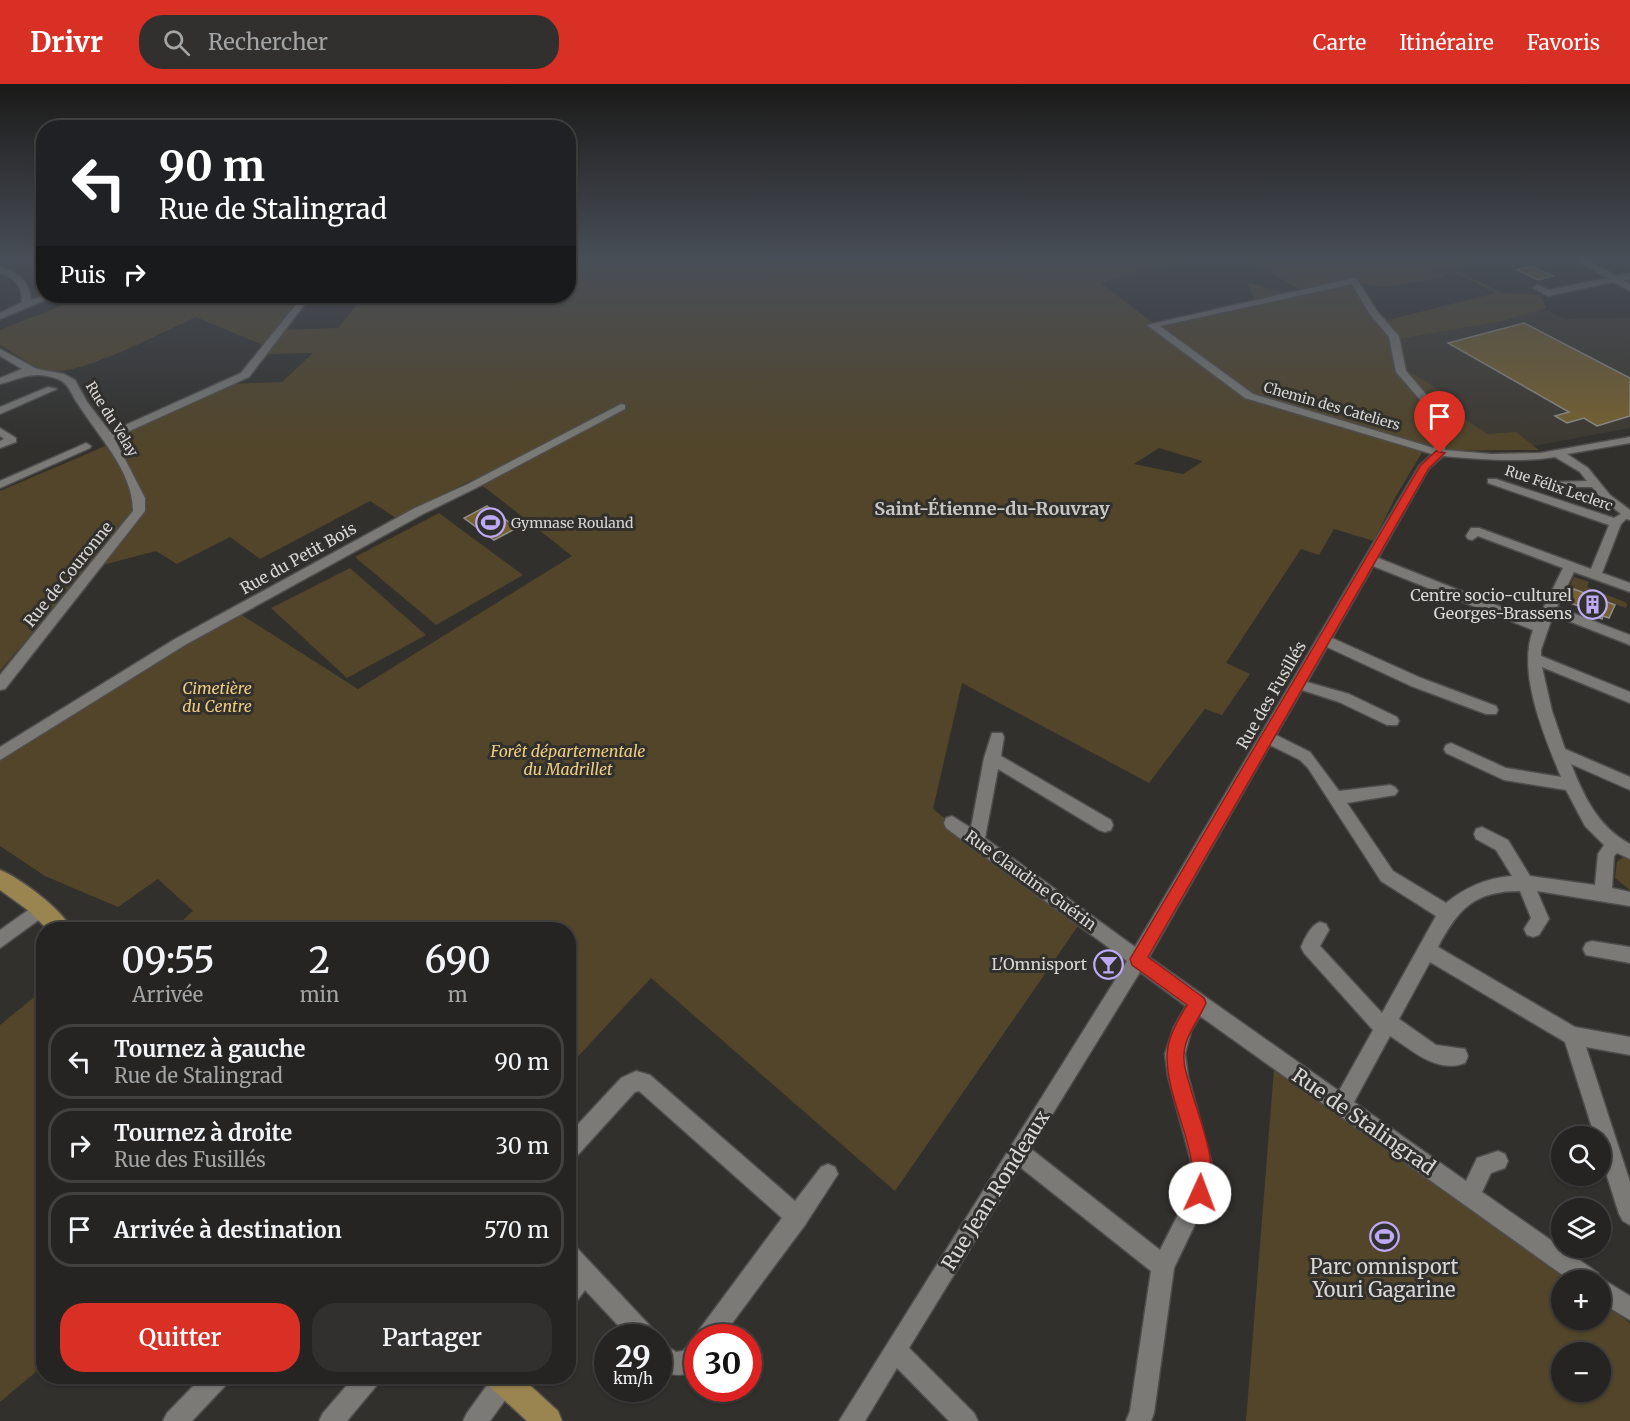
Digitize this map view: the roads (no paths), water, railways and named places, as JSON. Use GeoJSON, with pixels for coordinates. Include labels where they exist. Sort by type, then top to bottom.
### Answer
{"type":"FeatureCollection","features":[{"type":"Feature","properties":{"kind":"main road"},"geometry":{"type":"LineString","coordinates":[[0,879],[41,909],[54,922]]}},
{"type":"Feature","properties":{"kind":"main road"},"geometry":{"type":"LineString","coordinates":[[510,1384],[548,1421]]}},
{"type":"Feature","properties":{"kind":"street"},"geometry":{"type":"LineString","coordinates":[[108,437],[245,375],[287,322]]}},
{"type":"Feature","properties":{"kind":"street","name":"Chemin des Cateliers"},"geometry":{"type":"LineString","coordinates":[[1165,322],[1152,325],[1249,396],[1440,453],[1509,457],[1559,454],[1630,440]]}},
{"type":"Feature","properties":{"kind":"street","name":"Chemin des Cateliers"},"geometry":{"type":"LineString","coordinates":[[1382,322],[1394,336],[1401,372],[1434,410],[1439,420],[1440,453]]}},
{"type":"Feature","properties":{"kind":"street","name":"Rue du Velay"},"geometry":{"type":"LineString","coordinates":[[0,352],[28,370],[67,379],[108,437],[139,498],[139,511]]}},
{"type":"Feature","properties":{"kind":"street"},"geometry":{"type":"LineString","coordinates":[[0,381],[28,370]]}},
{"type":"Feature","properties":{"kind":"street"},"geometry":{"type":"LineString","coordinates":[[0,411],[52,389]]}},
{"type":"Feature","properties":{"kind":"street","name":"Rue du Petit Bois"},"geometry":{"type":"LineString","coordinates":[[0,754],[180,642],[419,511],[501,472],[621,407]]}},
{"type":"Feature","properties":{"kind":"street"},"geometry":{"type":"LineString","coordinates":[[0,431],[12,440],[0,445]]}},
{"type":"Feature","properties":{"kind":"street"},"geometry":{"type":"LineString","coordinates":[[1615,443],[1630,453]]}},
{"type":"Feature","properties":{"kind":"street"},"geometry":{"type":"LineString","coordinates":[[0,485],[86,446]]}},
{"type":"Feature","properties":{"kind":"street","name":"Rue des Fusillés"},"geometry":{"type":"LineString","coordinates":[[1138,959],[1425,466],[1440,453]]}},
{"type":"Feature","properties":{"kind":"street"},"geometry":{"type":"LineString","coordinates":[[1559,454],[1584,470],[1606,497],[1628,515],[1616,523],[1595,575]]}},
{"type":"Feature","properties":{"kind":"street","name":"Rue Félix Leclerc"},"geometry":{"type":"LineString","coordinates":[[1492,481],[1616,523]]}},
{"type":"Feature","properties":{"kind":"street"},"geometry":{"type":"LineString","coordinates":[[1557,490],[1560,484],[1596,484]]}},
{"type":"Feature","properties":{"kind":"street","name":"Rue de Couronne"},"geometry":{"type":"LineString","coordinates":[[0,685],[139,511]]}},
{"type":"Feature","properties":{"kind":"street"},"geometry":{"type":"LineString","coordinates":[[1472,536],[1475,531],[1630,588]]}},
{"type":"Feature","properties":{"kind":"street"},"geometry":{"type":"LineString","coordinates":[[1371,560],[1542,628]]}},
{"type":"Feature","properties":{"kind":"street"},"geometry":{"type":"LineString","coordinates":[[1570,566],[1534,646],[1535,679],[1560,753],[1590,820],[1614,845],[1630,852]]}},
{"type":"Feature","properties":{"kind":"street"},"geometry":{"type":"LineString","coordinates":[[1550,609],[1630,640]]}},
{"type":"Feature","properties":{"kind":"street"},"geometry":{"type":"LineString","coordinates":[[1324,640],[1416,682],[1491,710]]}},
{"type":"Feature","properties":{"kind":"street"},"geometry":{"type":"LineString","coordinates":[[1533,658],[1630,698]]}},
{"type":"Feature","properties":{"kind":"street"},"geometry":{"type":"LineString","coordinates":[[1298,684],[1344,698],[1392,721]]}},
{"type":"Feature","properties":{"kind":"street"},"geometry":{"type":"LineString","coordinates":[[974,839],[978,835],[997,737]]}},
{"type":"Feature","properties":{"kind":"street"},"geometry":{"type":"LineString","coordinates":[[1268,737],[1305,756],[1387,876],[1447,913]]}},
{"type":"Feature","properties":{"kind":"street"},"geometry":{"type":"LineString","coordinates":[[1451,749],[1504,774],[1573,785]]}},
{"type":"Feature","properties":{"kind":"street"},"geometry":{"type":"LineString","coordinates":[[1560,753],[1630,784]]}},
{"type":"Feature","properties":{"kind":"street"},"geometry":{"type":"LineString","coordinates":[[992,758],[1105,825]]}},
{"type":"Feature","properties":{"kind":"street"},"geometry":{"type":"LineString","coordinates":[[1335,798],[1390,791]]}},
{"type":"Feature","properties":{"kind":"street","name":"Rue Claudine Guérin"},"geometry":{"type":"LineString","coordinates":[[952,823],[1138,959]]}},
{"type":"Feature","properties":{"kind":"street"},"geometry":{"type":"LineString","coordinates":[[1482,834],[1502,845],[1525,883],[1540,919],[1533,929]]}},
{"type":"Feature","properties":{"kind":"street"},"geometry":{"type":"LineString","coordinates":[[1603,894],[1606,854],[1614,845]]}},
{"type":"Feature","properties":{"kind":"street"},"geometry":{"type":"LineString","coordinates":[[1342,1105],[1447,913],[1461,899],[1493,885],[1525,883],[1630,899]]}},
{"type":"Feature","properties":{"kind":"street"},"geometry":{"type":"LineString","coordinates":[[0,940],[41,909]]}},
{"type":"Feature","properties":{"kind":"street"},"geometry":{"type":"LineString","coordinates":[[1320,930],[1310,947],[1386,1026],[1433,1054],[1458,1056]]}},
{"type":"Feature","properties":{"kind":"street"},"geometry":{"type":"LineString","coordinates":[[1592,949],[1630,956]]}},
{"type":"Feature","properties":{"kind":"street"},"geometry":{"type":"LineString","coordinates":[[1428,951],[1549,1024],[1574,1036],[1630,1046]]}},
{"type":"Feature","properties":{"kind":"street","name":"Rue de Stalingrad"},"geometry":{"type":"LineString","coordinates":[[1138,959],[1574,1270]]}},
{"type":"Feature","properties":{"kind":"street","name":"Rue Jean Rondeaux"},"geometry":{"type":"LineString","coordinates":[[851,1421],[1138,959]]}},
{"type":"Feature","properties":{"kind":"street"},"geometry":{"type":"LineString","coordinates":[[1138,1421],[1142,1413],[1163,1266],[1200,1193],[1201,1161],[1178,1076],[1175,1054],[1183,1028],[1198,1003]]}},
{"type":"Feature","properties":{"kind":"street"},"geometry":{"type":"LineString","coordinates":[[1574,1036],[1630,1214]]}},
{"type":"Feature","properties":{"kind":"street"},"geometry":{"type":"LineString","coordinates":[[576,1142],[628,1085],[636,1081],[643,1082],[797,1217]]}},
{"type":"Feature","properties":{"kind":"street"},"geometry":{"type":"LineString","coordinates":[[1018,1152],[1163,1266]]}},
{"type":"Feature","properties":{"kind":"street"},"geometry":{"type":"LineString","coordinates":[[1470,1196],[1484,1165],[1498,1161]]}},
{"type":"Feature","properties":{"kind":"street"},"geometry":{"type":"LineString","coordinates":[[717,1324],[828,1174]]}},
{"type":"Feature","properties":{"kind":"street"},"geometry":{"type":"LineString","coordinates":[[576,1264],[632,1324]]}},
{"type":"Feature","properties":{"kind":"street"},"geometry":{"type":"LineString","coordinates":[[576,1284],[584,1274]]}},
{"type":"Feature","properties":{"kind":"street"},"geometry":{"type":"LineString","coordinates":[[1611,1296],[1630,1309]]}},
{"type":"Feature","properties":{"kind":"street"},"geometry":{"type":"LineString","coordinates":[[895,1350],[966,1421]]}},
{"type":"Feature","properties":{"kind":"street"},"geometry":{"type":"LineString","coordinates":[[175,1421],[211,1384]]}},
{"type":"Feature","properties":{"kind":"street"},"geometry":{"type":"LineString","coordinates":[[331,1421],[363,1384]]}},
{"type":"Feature","properties":{"kind":"street"},"geometry":{"type":"LineString","coordinates":[[475,1421],[500,1384]]}},
{"type":"Feature","properties":{"kind":"place","name":"Gymnase Rouland"},"geometry":{"type":"Point","coordinates":[490,523]}},
{"type":"Feature","properties":{"kind":"place","name":"Centre socio-culturel Georges-Brassens"},"geometry":{"type":"Point","coordinates":[1593,604]}},
{"type":"Feature","properties":{"kind":"place","name":"L'Omnisport"},"geometry":{"type":"Point","coordinates":[1108,964]}},
{"type":"Feature","properties":{"kind":"place","name":"Parc omnisport Youri Gagarine"},"geometry":{"type":"Point","coordinates":[1384,1236]}},
{"type":"Feature","properties":{"kind":"district","name":"Saint-Étienne-du-Rouvray"},"geometry":{"type":"Point","coordinates":[992,508]}},
{"type":"Feature","properties":{"kind":"park label","name":"Cimetière du Centre"},"geometry":{"type":"Point","coordinates":[217,697]}},
{"type":"Feature","properties":{"kind":"park label","name":"Forêt départementale du Madrillet"},"geometry":{"type":"Point","coordinates":[568,760]}}]}
